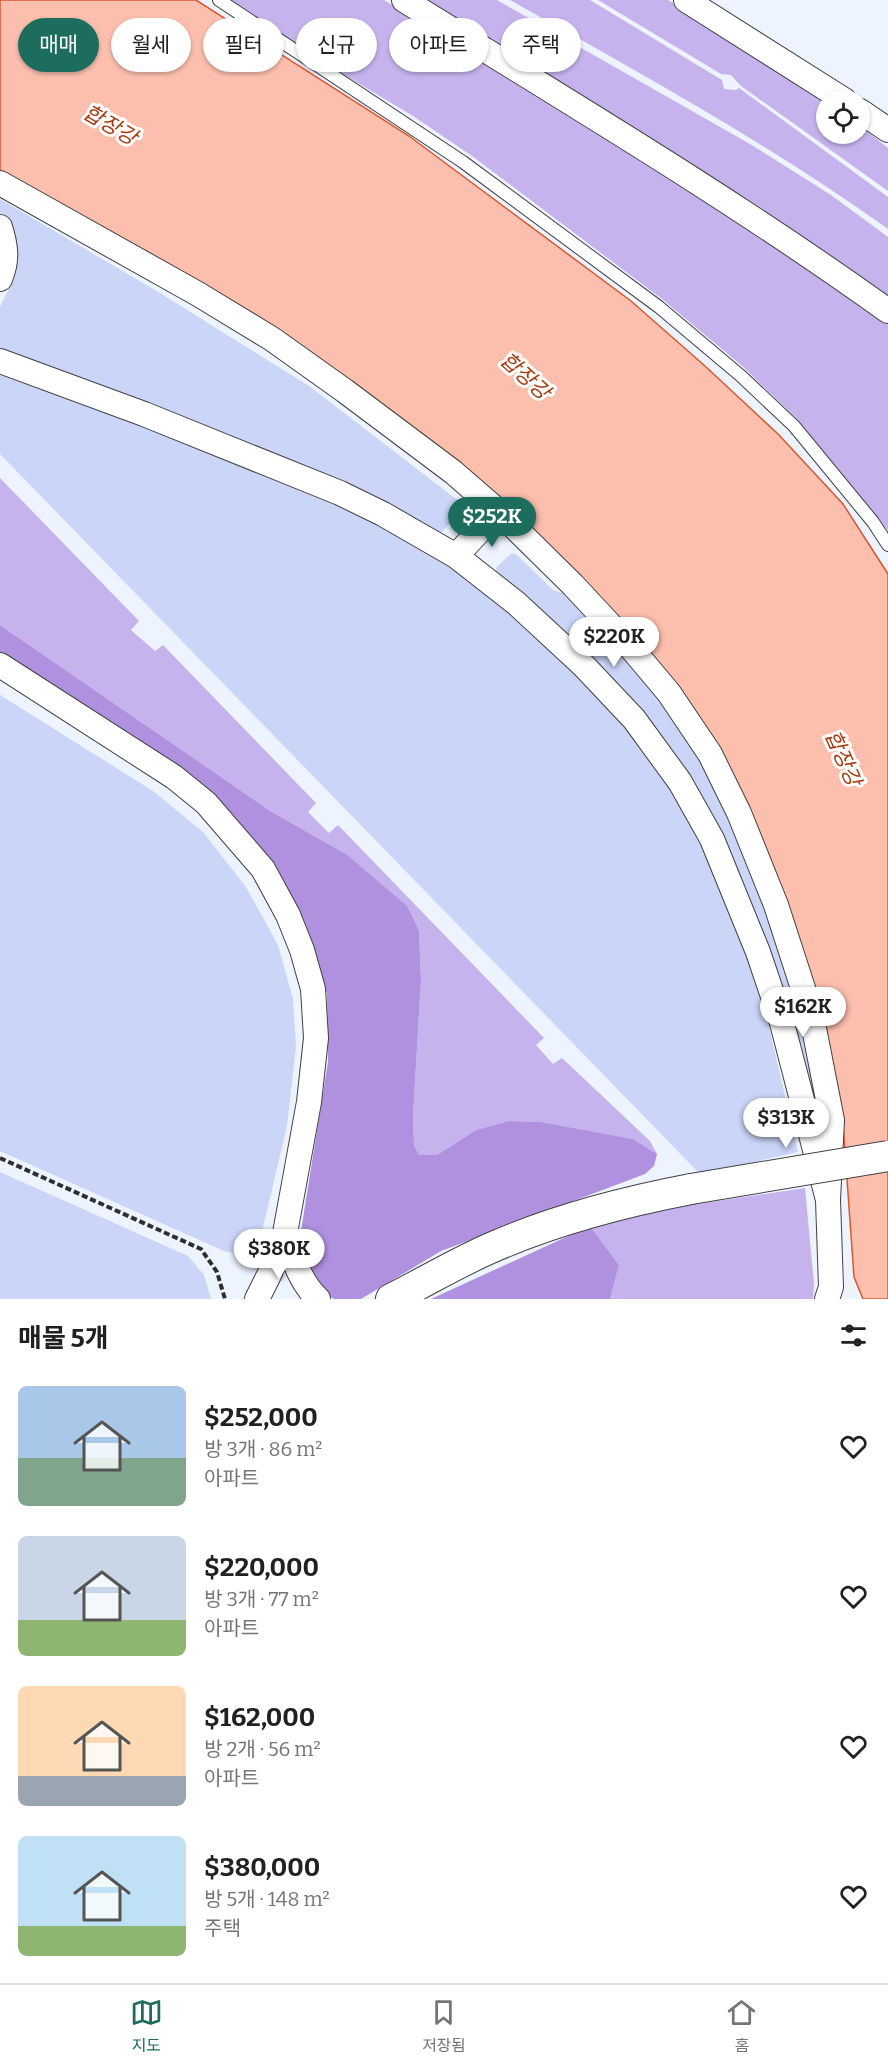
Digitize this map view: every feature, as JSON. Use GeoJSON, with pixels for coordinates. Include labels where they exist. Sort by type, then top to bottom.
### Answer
{"type":"FeatureCollection","features":[{"type":"Feature","properties":{"kind":"street"},"geometry":{"type":"LineString","coordinates":[[404,0],[805,251],[888,311]]}},
{"type":"Feature","properties":{"kind":"street"},"geometry":{"type":"LineString","coordinates":[[686,0],[828,90]]}},
{"type":"Feature","properties":{"kind":"street"},"geometry":{"type":"LineString","coordinates":[[870,118],[888,130]]}},
{"type":"Feature","properties":{"kind":"street"},"geometry":{"type":"LineString","coordinates":[[0,183],[198,294],[272,339],[453,472],[498,511],[573,585],[627,643],[692,724],[710,754],[739,813],[776,905],[811,1013],[832,1120],[828,1200],[831,1287],[827,1299]]}},
{"type":"Feature","properties":{"kind":"street"},"geometry":{"type":"LineString","coordinates":[[0,227],[7,248],[0,279]]}},
{"type":"Feature","properties":{"kind":"street"},"geometry":{"type":"LineString","coordinates":[[0,362],[144,414],[340,493],[383,514],[456,556],[516,603],[584,666],[634,719],[680,783],[712,839],[758,952],[782,1023],[828,1200]]}},
{"type":"Feature","properties":{"kind":"street"},"geometry":{"type":"LineString","coordinates":[[456,556],[498,511]]}},
{"type":"Feature","properties":{"kind":"street"},"geometry":{"type":"LineString","coordinates":[[0,665],[174,777],[206,803],[263,868],[288,915],[302,950],[313,989],[316,1038],[309,1102],[285,1233],[270,1273],[257,1299]]}},
{"type":"Feature","properties":{"kind":"street"},"geometry":{"type":"LineString","coordinates":[[782,1023],[811,1013]]}},
{"type":"Feature","properties":{"kind":"street"},"geometry":{"type":"LineString","coordinates":[[391,1299],[492,1247],[568,1219],[630,1200],[888,1156]]}},
{"type":"Feature","properties":{"kind":"street"},"geometry":{"type":"LineString","coordinates":[[285,1233],[296,1266],[308,1289],[318,1299]]}},
{"type":"Feature","properties":{"kind":"lane"},"geometry":{"type":"LineString","coordinates":[[219,0],[463,162],[659,307],[741,376],[794,426],[873,522],[888,545]]}},
{"type":"Feature","properties":{"kind":"path"},"geometry":{"type":"LineString","coordinates":[[0,1158],[201,1249],[217,1272],[225,1299]]}},
{"type":"Feature","properties":{"kind":"shaded area"},"geometry":{"type":"Polygon","coordinates":[[[220,0],[384,0],[414,18],[389,18],[389,72],[489,72],[489,63],[635,151],[888,323],[888,531],[798,420],[742,366],[662,299],[472,156],[413,116],[340,72],[377,72],[377,18],[296,18],[296,46],[284,38],[284,18],[250,18],[220,0]]]}},
{"type":"Feature","properties":{"kind":"shaded area"},"geometry":{"type":"Polygon","coordinates":[[[419,0],[497,0],[529,18],[501,18],[501,53],[489,45],[489,18],[447,18],[419,0]]]}},
{"type":"Feature","properties":{"kind":"shaded area"},"geometry":{"type":"Polygon","coordinates":[[[510,0],[590,0],[722,80],[724,89],[739,88],[888,197],[888,229],[843,197],[749,138],[581,40],[581,18],[542,18],[510,0]]]}},
{"type":"Feature","properties":{"kind":"shaded area"},"geometry":{"type":"Polygon","coordinates":[[[598,0],[668,0],[723,31],[816,93],[816,140],[741,86],[731,75],[721,74],[598,0]]]}},
{"type":"Feature","properties":{"kind":"shaded area"},"geometry":{"type":"Polygon","coordinates":[[[581,48],[750,144],[831,195],[888,237],[888,303],[530,72],[581,72],[581,48]]]}},
{"type":"Feature","properties":{"kind":"shaded area"},"geometry":{"type":"Polygon","coordinates":[[[870,134],[888,148],[888,191],[822,144],[870,144],[870,134]]]}},
{"type":"Feature","properties":{"kind":"shaded area"},"geometry":{"type":"Polygon","coordinates":[[[0,199],[160,293],[309,386],[456,499],[460,505],[459,512],[443,531],[437,534],[0,353],[0,307],[15,276],[15,252],[11,230],[0,212],[0,199]]]}},
{"type":"Feature","properties":{"kind":"shaded area"},"geometry":{"type":"Polygon","coordinates":[[[0,370],[340,502],[450,566],[510,612],[579,675],[626,724],[672,789],[703,846],[753,958],[798,1152],[700,1174],[0,454],[0,370]]]}},
{"type":"Feature","properties":{"kind":"shaded area"},"geometry":{"type":"Polygon","coordinates":[[[0,478],[139,621],[131,630],[155,651],[163,645],[316,803],[308,812],[329,833],[338,825],[544,1038],[536,1045],[553,1064],[562,1058],[650,1141],[657,1154],[633,1139],[542,1122],[508,1121],[476,1130],[437,1155],[419,1155],[414,1145],[413,1116],[421,981],[419,931],[346,854],[272,812],[0,625],[0,478]]]}},
{"type":"Feature","properties":{"kind":"shaded area"},"geometry":{"type":"Polygon","coordinates":[[[512,553],[517,555],[553,590],[568,595],[670,713],[698,752],[734,824],[778,939],[801,1012],[787,1018],[683,778],[494,575],[497,567],[512,553]]]}},
{"type":"Feature","properties":{"kind":"shaded area"},"geometry":{"type":"Polygon","coordinates":[[[0,625],[272,812],[346,854],[407,906],[419,931],[421,981],[413,1116],[414,1145],[419,1155],[437,1155],[476,1130],[508,1121],[542,1122],[633,1139],[657,1154],[654,1166],[645,1174],[441,1251],[361,1299],[334,1299],[322,1291],[300,1248],[300,1237],[328,1062],[327,994],[304,933],[267,862],[0,657],[0,625]]]}},
{"type":"Feature","properties":{"kind":"shaded area"},"geometry":{"type":"Polygon","coordinates":[[[0,695],[153,791],[203,832],[246,887],[278,945],[293,999],[296,1046],[287,1126],[256,1257],[224,1251],[0,1151],[0,695]]]}},
{"type":"Feature","properties":{"kind":"shaded area"},"geometry":{"type":"Polygon","coordinates":[[[804,1023],[822,1135],[790,1029],[804,1023]]]}},
{"type":"Feature","properties":{"kind":"shaded area"},"geometry":{"type":"Polygon","coordinates":[[[0,1172],[188,1256],[204,1275],[211,1299],[0,1299],[0,1172]]]}},
{"type":"Feature","properties":{"kind":"shaded area"},"geometry":{"type":"Polygon","coordinates":[[[805,1188],[814,1284],[813,1299],[610,1299],[619,1265],[590,1226],[691,1205],[805,1188]]]}},
{"type":"Feature","properties":{"kind":"shaded area"},"geometry":{"type":"Polygon","coordinates":[[[590,1226],[619,1265],[610,1299],[431,1299],[590,1226]]]}},
{"type":"Feature","properties":{"kind":"water","name":"합장강"},"geometry":{"type":"Polygon","coordinates":[[[0,0],[196,0],[224,18],[203,18],[203,72],[284,72],[284,56],[296,64],[296,72],[309,72],[409,136],[631,301],[779,435],[843,504],[888,574],[888,1299],[863,1299],[854,1277],[843,1123],[814,1005],[680,700],[367,399],[0,177],[0,0]]]}}]}
